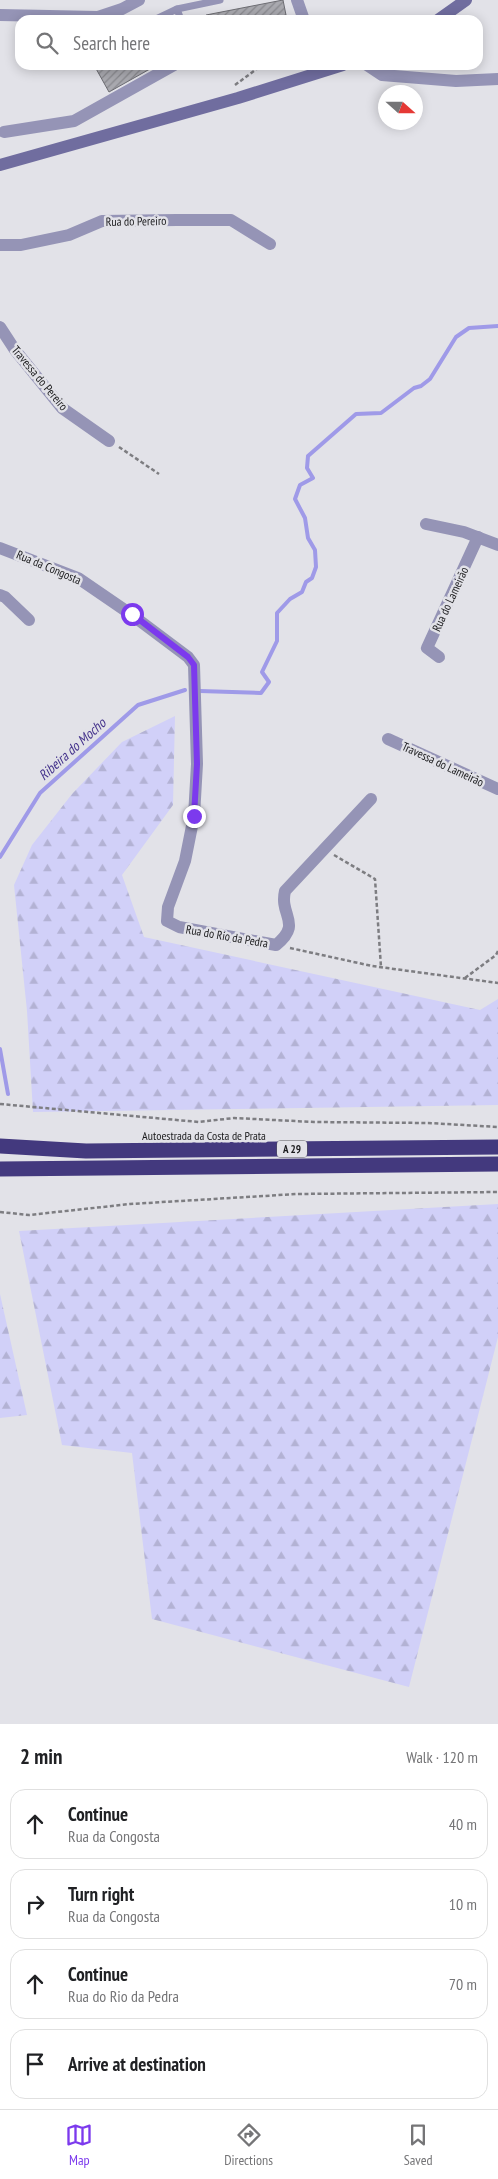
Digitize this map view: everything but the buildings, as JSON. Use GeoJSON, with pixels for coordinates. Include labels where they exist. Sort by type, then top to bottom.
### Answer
{"type":"FeatureCollection","features":[{"type":"Feature","properties":{"kind":"highway","name":"Autoestrada da Costa de Prata"},"geometry":{"type":"LineString","coordinates":[[0,1146],[86,1150],[498,1147]]}},
{"type":"Feature","properties":{"kind":"highway","name":"A 29"},"geometry":{"type":"LineString","coordinates":[[0,1169],[498,1164]]}},
{"type":"Feature","properties":{"kind":"street"},"geometry":{"type":"LineString","coordinates":[[104,15],[122,9],[139,0]]}},
{"type":"Feature","properties":{"kind":"street"},"geometry":{"type":"LineString","coordinates":[[297,0],[302,15]]}},
{"type":"Feature","properties":{"kind":"street"},"geometry":{"type":"LineString","coordinates":[[445,15],[466,0]]}},
{"type":"Feature","properties":{"kind":"street"},"geometry":{"type":"LineString","coordinates":[[0,14],[33,15]]}},
{"type":"Feature","properties":{"kind":"street"},"geometry":{"type":"LineString","coordinates":[[4,132],[74,121],[165,70]]}},
{"type":"Feature","properties":{"kind":"street"},"geometry":{"type":"LineString","coordinates":[[0,165],[238,98],[327,70]]}},
{"type":"Feature","properties":{"kind":"street"},"geometry":{"type":"LineString","coordinates":[[375,70],[382,75],[456,81],[498,78]]}},
{"type":"Feature","properties":{"kind":"street","name":"Rua do Pereiro"},"geometry":{"type":"LineString","coordinates":[[0,245],[21,244],[69,235],[102,221],[177,220],[230,220],[270,244]]}},
{"type":"Feature","properties":{"kind":"street","name":"Travessa do Pereiro"},"geometry":{"type":"LineString","coordinates":[[0,327],[15,350],[62,408],[109,440]]}},
{"type":"Feature","properties":{"kind":"street"},"geometry":{"type":"LineString","coordinates":[[426,524],[464,532],[498,545]]}},
{"type":"Feature","properties":{"kind":"street","name":"Rua do Lameirão"},"geometry":{"type":"LineString","coordinates":[[439,657],[427,648],[478,537]]}},
{"type":"Feature","properties":{"kind":"street","name":"Rua da Congosta"},"geometry":{"type":"LineString","coordinates":[[0,548],[78,578],[132,614],[188,657],[194,665],[195,691]]}},
{"type":"Feature","properties":{"kind":"street"},"geometry":{"type":"LineString","coordinates":[[0,595],[6,597],[30,620]]}},
{"type":"Feature","properties":{"kind":"street","name":"Rua do Rio da Pedra"},"geometry":{"type":"LineString","coordinates":[[195,691],[197,764],[194,816],[185,862],[168,907],[167,921],[179,927],[276,944],[287,936],[291,926],[283,899],[285,891],[371,799]]}},
{"type":"Feature","properties":{"kind":"street","name":"Travessa do Lameirão"},"geometry":{"type":"LineString","coordinates":[[388,739],[498,789]]}},
{"type":"Feature","properties":{"kind":"lane"},"geometry":{"type":"LineString","coordinates":[[164,15],[177,9],[220,0]]}},
{"type":"Feature","properties":{"kind":"lane"},"geometry":{"type":"LineString","coordinates":[[177,9],[179,15]]}},
{"type":"Feature","properties":{"kind":"path"},"geometry":{"type":"LineString","coordinates":[[238,98],[234,86],[255,70]]}},
{"type":"Feature","properties":{"kind":"path"},"geometry":{"type":"LineString","coordinates":[[109,440],[159,474]]}},
{"type":"Feature","properties":{"kind":"path"},"geometry":{"type":"LineString","coordinates":[[325,848],[339,860],[375,879],[381,967]]}},
{"type":"Feature","properties":{"kind":"path"},"geometry":{"type":"LineString","coordinates":[[276,944],[381,967],[498,983]]}},
{"type":"Feature","properties":{"kind":"path"},"geometry":{"type":"LineString","coordinates":[[463,978],[496,955],[498,951]]}},
{"type":"Feature","properties":{"kind":"path"},"geometry":{"type":"LineString","coordinates":[[0,1104],[198,1122],[234,1118],[314,1122],[428,1123],[498,1127]]}},
{"type":"Feature","properties":{"kind":"path"},"geometry":{"type":"LineString","coordinates":[[0,1212],[29,1215],[130,1204],[297,1194],[498,1192]]}},
{"type":"Feature","properties":{"kind":"green space"},"geometry":{"type":"Polygon","coordinates":[[[175,716],[173,805],[122,875],[144,937],[480,1010],[498,999],[498,1105],[33,1112],[27,1011],[14,885],[32,845],[72,794],[122,742],[175,716]]]}},
{"type":"Feature","properties":{"kind":"green space"},"geometry":{"type":"Polygon","coordinates":[[[498,1204],[498,1337],[409,1687],[152,1619],[132,1453],[62,1445],[19,1231],[498,1204]]]}},
{"type":"Feature","properties":{"kind":"green space"},"geometry":{"type":"Polygon","coordinates":[[[0,1294],[27,1415],[0,1418],[0,1294]]]}},
{"type":"Feature","properties":{"kind":"waterway","name":"Ribeira do Mocho"},"geometry":{"type":"LineString","coordinates":[[200,691],[261,693],[269,682],[262,672],[277,641],[277,613],[290,599],[302,592],[306,582],[312,578],[316,567],[315,550],[308,538],[305,518],[295,499],[300,485],[313,478],[307,468],[308,456],[356,414],[381,413],[414,388],[421,386],[430,379],[456,337],[469,328],[498,326]]}},
{"type":"Feature","properties":{"kind":"waterway","name":"Ribeira do Mocho"},"geometry":{"type":"LineString","coordinates":[[0,857],[40,793],[138,705],[185,690]]}},
{"type":"Feature","properties":{"kind":"waterway","name":"Ribeira do Mocho"},"geometry":{"type":"LineString","coordinates":[[0,1049],[8,1094]]}},
{"type":"Feature","properties":{"kind":"route"},"geometry":{"type":"LineString","coordinates":[[132,614],[188,657],[194,665],[197,764],[194,816]]}}]}
